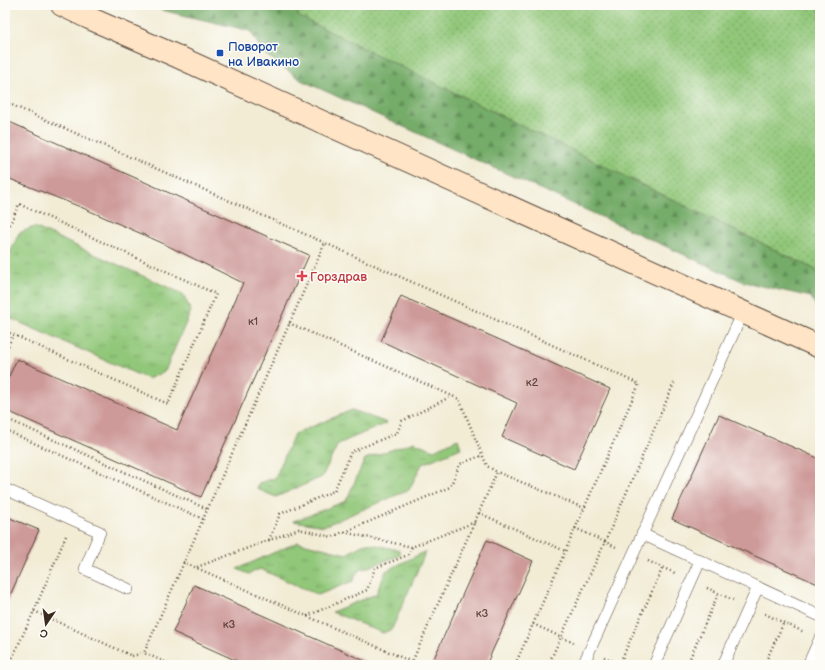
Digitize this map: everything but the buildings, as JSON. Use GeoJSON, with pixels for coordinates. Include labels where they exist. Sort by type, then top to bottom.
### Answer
{"type":"FeatureCollection","features":[{"type":"Feature","properties":{"kind":"main road"},"geometry":{"type":"LineString","coordinates":[[62,5],[820,347]]}},
{"type":"Feature","properties":{"kind":"lane"},"geometry":{"type":"LineString","coordinates":[[583,665],[743,312]]}},
{"type":"Feature","properties":{"kind":"lane"},"geometry":{"type":"LineString","coordinates":[[5,489],[100,532],[85,569],[128,589]]}},
{"type":"Feature","properties":{"kind":"lane"},"geometry":{"type":"LineString","coordinates":[[642,534],[820,616]]}},
{"type":"Feature","properties":{"kind":"lane"},"geometry":{"type":"LineString","coordinates":[[654,665],[700,561]]}},
{"type":"Feature","properties":{"kind":"lane"},"geometry":{"type":"LineString","coordinates":[[723,665],[758,588]]}},
{"type":"Feature","properties":{"kind":"lane"},"geometry":{"type":"LineString","coordinates":[[808,665],[820,638]]}},
{"type":"Feature","properties":{"kind":"path"},"geometry":{"type":"LineString","coordinates":[[5,102],[325,243],[639,384],[515,665]]}},
{"type":"Feature","properties":{"kind":"path"},"geometry":{"type":"LineString","coordinates":[[5,236],[20,204],[216,294],[168,404],[5,331]]}},
{"type":"Feature","properties":{"kind":"path"},"geometry":{"type":"LineString","coordinates":[[144,652],[325,243]]}},
{"type":"Feature","properties":{"kind":"path"},"geometry":{"type":"LineString","coordinates":[[289,323],[459,399],[487,466],[497,472],[584,508]]}},
{"type":"Feature","properties":{"kind":"path"},"geometry":{"type":"LineString","coordinates":[[5,353],[13,335]]}},
{"type":"Feature","properties":{"kind":"path"},"geometry":{"type":"LineString","coordinates":[[548,665],[605,542],[675,381]]}},
{"type":"Feature","properties":{"kind":"path"},"geometry":{"type":"LineString","coordinates":[[269,540],[280,514],[334,491],[352,452],[397,433],[402,421],[452,396]]}},
{"type":"Feature","properties":{"kind":"path"},"geometry":{"type":"LineString","coordinates":[[5,418],[207,509]]}},
{"type":"Feature","properties":{"kind":"path"},"geometry":{"type":"LineString","coordinates":[[5,430],[203,519]]}},
{"type":"Feature","properties":{"kind":"path"},"geometry":{"type":"LineString","coordinates":[[196,568],[299,529],[332,537],[450,487],[460,464],[483,455]]}},
{"type":"Feature","properties":{"kind":"path"},"geometry":{"type":"LineString","coordinates":[[183,562],[412,662],[497,472]]}},
{"type":"Feature","properties":{"kind":"path"},"geometry":{"type":"LineString","coordinates":[[479,513],[565,551]]}},
{"type":"Feature","properties":{"kind":"path"},"geometry":{"type":"LineString","coordinates":[[344,532],[412,547],[475,521]]}},
{"type":"Feature","properties":{"kind":"path"},"geometry":{"type":"LineString","coordinates":[[8,665],[34,611],[67,535]]}},
{"type":"Feature","properties":{"kind":"path"},"geometry":{"type":"LineString","coordinates":[[307,616],[367,590],[375,568],[408,555],[412,547]]}},
{"type":"Feature","properties":{"kind":"path"},"geometry":{"type":"LineString","coordinates":[[619,665],[672,548]]}},
{"type":"Feature","properties":{"kind":"path"},"geometry":{"type":"LineString","coordinates":[[687,665],[728,574]]}},
{"type":"Feature","properties":{"kind":"path"},"geometry":{"type":"LineString","coordinates":[[764,665],[792,603]]}},
{"type":"Feature","properties":{"kind":"path"},"geometry":{"type":"LineString","coordinates":[[34,611],[132,656],[144,652],[172,665]]}},
{"type":"Feature","properties":{"kind":"green space"},"geometry":{"type":"Polygon","coordinates":[[[158,5],[299,5],[298,16],[820,272],[820,314],[811,297],[744,282],[301,80],[262,52],[251,31],[161,10],[158,5]]]}},
{"type":"Feature","properties":{"kind":"green space"},"geometry":{"type":"Polygon","coordinates":[[[299,5],[820,5],[820,272],[298,16],[299,5]]]}},
{"type":"Feature","properties":{"kind":"green space"},"geometry":{"type":"Polygon","coordinates":[[[34,227],[183,294],[191,311],[165,371],[148,379],[5,316],[5,264],[19,233],[34,227]]]}},
{"type":"Feature","properties":{"kind":"green space"},"geometry":{"type":"Polygon","coordinates":[[[352,410],[387,423],[338,444],[322,477],[276,497],[257,489],[259,483],[275,478],[294,434],[352,410]]]}},
{"type":"Feature","properties":{"kind":"green space"},"geometry":{"type":"Polygon","coordinates":[[[458,439],[461,448],[422,464],[409,490],[324,526],[294,521],[346,501],[365,459],[414,442],[434,450],[458,439]]]}},
{"type":"Feature","properties":{"kind":"green space"},"geometry":{"type":"Polygon","coordinates":[[[298,542],[346,554],[366,543],[399,550],[400,555],[358,571],[353,581],[318,595],[260,569],[249,574],[237,569],[298,542]]]}},
{"type":"Feature","properties":{"kind":"green space"},"geometry":{"type":"Polygon","coordinates":[[[426,551],[392,629],[383,633],[332,612],[376,594],[386,571],[426,551]]]}},
{"type":"Feature","properties":{"kind":"place","name":"Поворот на Ивакино"},"geometry":{"type":"Point","coordinates":[220,53]}},
{"type":"Feature","properties":{"kind":"place","name":"Горздрав"},"geometry":{"type":"Point","coordinates":[302,276]}}]}
